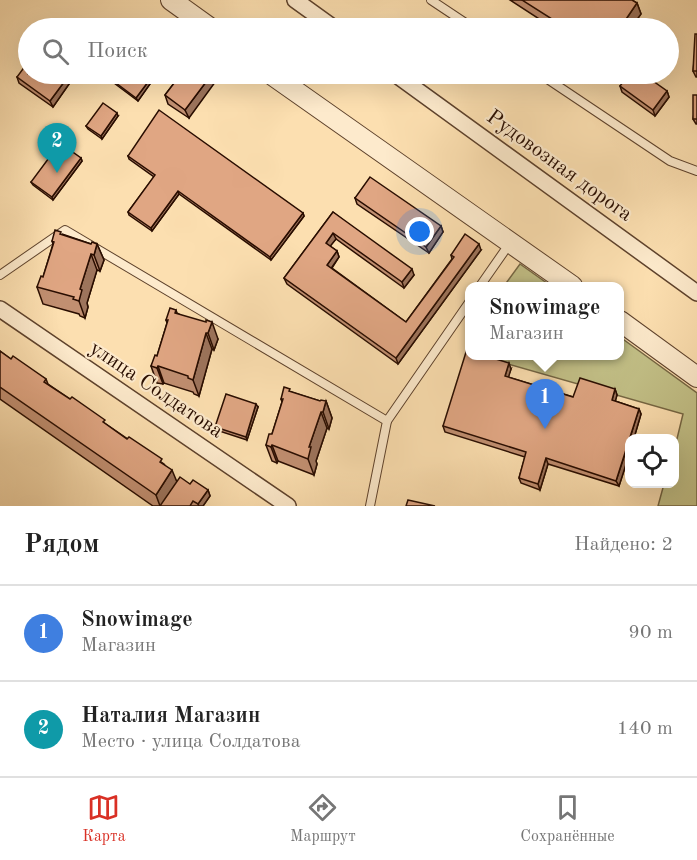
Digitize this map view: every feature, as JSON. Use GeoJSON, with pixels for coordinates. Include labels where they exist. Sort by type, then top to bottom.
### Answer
{"type":"FeatureCollection","features":[{"type":"Feature","properties":{"kind":"street"},"geometry":{"type":"LineString","coordinates":[[171,0],[196,18]]}},
{"type":"Feature","properties":{"kind":"street"},"geometry":{"type":"LineString","coordinates":[[295,0],[320,18]]}},
{"type":"Feature","properties":{"kind":"street"},"geometry":{"type":"LineString","coordinates":[[285,84],[566,282]]}},
{"type":"Feature","properties":{"kind":"street","name":"Рудовозная дорога"},"geometry":{"type":"LineString","coordinates":[[409,84],[697,293]]}},
{"type":"Feature","properties":{"kind":"street","name":"улица Солдатова"},"geometry":{"type":"LineString","coordinates":[[0,309],[288,506]]}},
{"type":"Feature","properties":{"kind":"street"},"geometry":{"type":"LineString","coordinates":[[624,324],[697,377]]}},
{"type":"Feature","properties":{"kind":"lane"},"geometry":{"type":"LineString","coordinates":[[430,0],[458,18]]}},
{"type":"Feature","properties":{"kind":"lane"},"geometry":{"type":"LineString","coordinates":[[555,84],[670,161],[697,171]]}},
{"type":"Feature","properties":{"kind":"lane"},"geometry":{"type":"LineString","coordinates":[[0,274],[65,230],[387,421]]}},
{"type":"Feature","properties":{"kind":"lane"},"geometry":{"type":"LineString","coordinates":[[483,282],[511,243]]}},
{"type":"Feature","properties":{"kind":"lane"},"geometry":{"type":"LineString","coordinates":[[370,506],[387,421],[465,309]]}},
{"type":"Feature","properties":{"kind":"shaded area"},"geometry":{"type":"Polygon","coordinates":[[[520,264],[545,282],[507,282],[520,264]]]}},
{"type":"Feature","properties":{"kind":"shaded area"},"geometry":{"type":"Polygon","coordinates":[[[624,340],[697,393],[697,506],[658,506],[663,488],[679,488],[678,434],[683,414],[494,360],[624,360],[624,340]]]}},
{"type":"Feature","properties":{"kind":"building"},"geometry":{"type":"Polygon","coordinates":[[[522,0],[632,0],[637,3],[627,18],[550,18],[522,0]]]}},
{"type":"Feature","properties":{"kind":"building"},"geometry":{"type":"Polygon","coordinates":[[[695,34],[697,34],[697,71],[693,71],[695,34]]]}},
{"type":"Feature","properties":{"kind":"building"},"geometry":{"type":"Polygon","coordinates":[[[27,84],[63,84],[50,101],[27,84]]]}},
{"type":"Feature","properties":{"kind":"building"},"geometry":{"type":"Polygon","coordinates":[[[117,84],[146,84],[136,98],[117,84]]]}},
{"type":"Feature","properties":{"kind":"building"},"geometry":{"type":"Polygon","coordinates":[[[173,84],[204,84],[185,110],[165,95],[173,84]]]}},
{"type":"Feature","properties":{"kind":"building"},"geometry":{"type":"Polygon","coordinates":[[[622,84],[657,84],[667,91],[653,110],[620,86],[622,84]]]}},
{"type":"Feature","properties":{"kind":"building"},"geometry":{"type":"Polygon","coordinates":[[[693,95],[697,95],[697,119],[693,119],[693,95]]]}},
{"type":"Feature","properties":{"kind":"building"},"geometry":{"type":"Polygon","coordinates":[[[103,103],[117,113],[101,136],[86,126],[103,103]]]}},
{"type":"Feature","properties":{"kind":"building"},"geometry":{"type":"Polygon","coordinates":[[[159,110],[303,213],[270,257],[178,191],[151,228],[128,212],[155,175],[128,156],[159,110]]]}},
{"type":"Feature","properties":{"kind":"building"},"geometry":{"type":"Polygon","coordinates":[[[60,143],[81,158],[52,197],[31,182],[60,143]]]}},
{"type":"Feature","properties":{"kind":"building"},"geometry":{"type":"Polygon","coordinates":[[[370,177],[441,226],[426,247],[355,198],[370,177]]]}},
{"type":"Feature","properties":{"kind":"building"},"geometry":{"type":"Polygon","coordinates":[[[333,212],[412,269],[402,282],[333,233],[326,243],[337,251],[327,265],[406,322],[454,257],[451,255],[465,234],[479,244],[396,358],[284,278],[333,212]]]}},
{"type":"Feature","properties":{"kind":"building"},"geometry":{"type":"Polygon","coordinates":[[[55,230],[61,232],[60,234],[97,244],[94,255],[91,254],[80,289],[82,290],[79,301],[73,299],[74,297],[37,287],[41,276],[43,277],[54,242],[52,241],[55,230]]]}},
{"type":"Feature","properties":{"kind":"building"},"geometry":{"type":"Polygon","coordinates":[[[170,308],[176,310],[175,313],[212,322],[206,333],[193,380],[188,376],[158,366],[157,368],[151,366],[155,355],[157,356],[170,308]]]}},
{"type":"Feature","properties":{"kind":"building"},"geometry":{"type":"Polygon","coordinates":[[[0,351],[11,359],[13,356],[46,379],[44,382],[70,399],[72,397],[127,439],[129,437],[162,459],[160,462],[172,470],[156,495],[0,387],[0,351]]]}},
{"type":"Feature","properties":{"kind":"building"},"geometry":{"type":"Polygon","coordinates":[[[465,355],[465,360],[499,360],[509,363],[505,376],[573,397],[580,378],[615,389],[612,400],[639,409],[631,434],[625,434],[625,453],[616,481],[546,458],[538,484],[519,478],[526,452],[443,426],[465,355]]]}},
{"type":"Feature","properties":{"kind":"building"},"geometry":{"type":"Polygon","coordinates":[[[284,387],[290,389],[289,391],[326,401],[309,447],[311,447],[308,459],[272,445],[271,447],[266,445],[269,434],[272,434],[283,399],[281,399],[284,387]]]}},
{"type":"Feature","properties":{"kind":"building"},"geometry":{"type":"Polygon","coordinates":[[[226,394],[256,404],[246,437],[215,427],[226,394]]]}},
{"type":"Feature","properties":{"kind":"building"},"geometry":{"type":"Polygon","coordinates":[[[180,477],[190,484],[193,480],[208,490],[198,504],[193,501],[190,506],[160,506],[180,477]]]}},
{"type":"Feature","properties":{"kind":"building"},"geometry":{"type":"Polygon","coordinates":[[[408,500],[435,506],[406,506],[408,500]]]}},
{"type":"Feature","properties":{"kind":"place","name":"Наталия Магазин"},"geometry":{"type":"Point","coordinates":[57,173]}},
{"type":"Feature","properties":{"kind":"place","name":"Snowimage"},"geometry":{"type":"Point","coordinates":[545,429]}}]}
